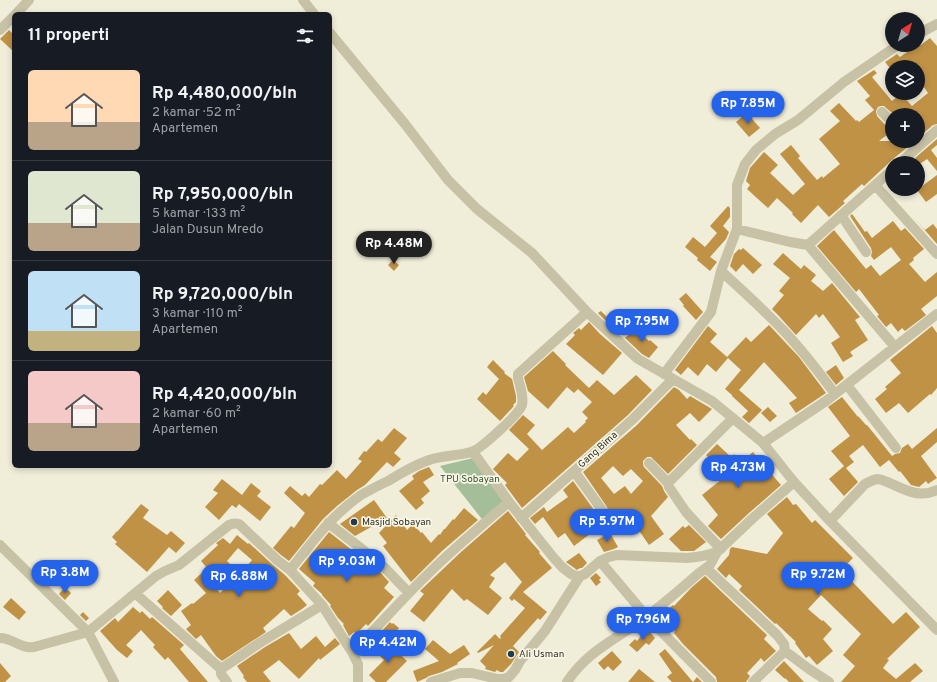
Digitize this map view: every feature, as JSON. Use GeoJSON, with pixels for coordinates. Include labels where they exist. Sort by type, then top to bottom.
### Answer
{"type":"FeatureCollection","features":[{"type":"Feature","properties":{"kind":"street"},"geometry":{"type":"LineString","coordinates":[[18,12],[29,0]]}},
{"type":"Feature","properties":{"kind":"street"},"geometry":{"type":"LineString","coordinates":[[303,0],[312,12]]}},
{"type":"Feature","properties":{"kind":"street"},"geometry":{"type":"LineString","coordinates":[[0,30],[12,18]]}},
{"type":"Feature","properties":{"kind":"street"},"geometry":{"type":"LineString","coordinates":[[925,30],[937,24]]}},
{"type":"Feature","properties":{"kind":"street"},"geometry":{"type":"LineString","coordinates":[[332,35],[405,124],[448,180],[477,209],[532,253],[586,312],[638,360],[712,402],[762,443],[794,482],[830,521],[937,630]]}},
{"type":"Feature","properties":{"kind":"street"},"geometry":{"type":"LineString","coordinates":[[664,374],[711,312],[721,271],[737,229],[737,185],[745,164],[756,150],[775,134],[798,120],[844,82],[888,52]]}},
{"type":"Feature","properties":{"kind":"street"},"geometry":{"type":"LineString","coordinates":[[882,112],[885,115]]}},
{"type":"Feature","properties":{"kind":"street"},"geometry":{"type":"LineString","coordinates":[[925,138],[937,130]]}},
{"type":"Feature","properties":{"kind":"street"},"geometry":{"type":"LineString","coordinates":[[808,244],[885,176]]}},
{"type":"Feature","properties":{"kind":"street"},"geometry":{"type":"LineString","coordinates":[[875,185],[937,254]]}},
{"type":"Feature","properties":{"kind":"street"},"geometry":{"type":"LineString","coordinates":[[841,216],[866,252]]}},
{"type":"Feature","properties":{"kind":"street"},"geometry":{"type":"LineString","coordinates":[[737,229],[790,242],[808,244],[895,347]]}},
{"type":"Feature","properties":{"kind":"street"},"geometry":{"type":"LineString","coordinates":[[721,271],[783,330],[835,394]]}},
{"type":"Feature","properties":{"kind":"street"},"geometry":{"type":"LineString","coordinates":[[290,570],[328,523],[339,512],[362,495],[430,460],[473,452],[494,435],[519,410],[523,400],[518,374],[586,312]]}},
{"type":"Feature","properties":{"kind":"street"},"geometry":{"type":"LineString","coordinates":[[762,443],[826,401],[895,347],[935,319]]}},
{"type":"Feature","properties":{"kind":"street","name":"Gang Bima"},"geometry":{"type":"LineString","coordinates":[[521,518],[632,420],[673,379]]}},
{"type":"Feature","properties":{"kind":"street"},"geometry":{"type":"LineString","coordinates":[[846,385],[896,448]]}},
{"type":"Feature","properties":{"kind":"street"},"geometry":{"type":"LineString","coordinates":[[668,483],[733,418]]}},
{"type":"Feature","properties":{"kind":"street"},"geometry":{"type":"LineString","coordinates":[[473,452],[521,518],[562,567],[571,574],[580,576]]}},
{"type":"Feature","properties":{"kind":"street"},"geometry":{"type":"LineString","coordinates":[[649,463],[668,483],[669,487],[686,512],[718,552]]}},
{"type":"Feature","properties":{"kind":"street"},"geometry":{"type":"LineString","coordinates":[[574,471],[602,510]]}},
{"type":"Feature","properties":{"kind":"street"},"geometry":{"type":"LineString","coordinates":[[830,521],[865,484],[877,479],[918,494],[927,494],[937,490]]}},
{"type":"Feature","properties":{"kind":"street"},"geometry":{"type":"LineString","coordinates":[[573,680],[590,656],[647,617],[708,567],[718,552],[753,518],[794,482]]}},
{"type":"Feature","properties":{"kind":"street"},"geometry":{"type":"LineString","coordinates":[[352,652],[446,557],[509,502]]}},
{"type":"Feature","properties":{"kind":"street"},"geometry":{"type":"LineString","coordinates":[[0,638],[5,638],[29,648],[88,632],[156,576],[179,565],[234,523],[239,524],[277,560],[290,570],[322,605],[358,664],[358,682]]}},
{"type":"Feature","properties":{"kind":"street"},"geometry":{"type":"LineString","coordinates":[[328,523],[384,568],[409,593]]}},
{"type":"Feature","properties":{"kind":"street"},"geometry":{"type":"LineString","coordinates":[[0,545],[88,632],[114,682]]}},
{"type":"Feature","properties":{"kind":"street"},"geometry":{"type":"LineString","coordinates":[[431,682],[460,672],[472,672],[498,679],[509,677],[545,631],[580,576],[589,571],[600,561],[617,555],[687,558],[699,557],[718,552]]}},
{"type":"Feature","properties":{"kind":"street"},"geometry":{"type":"LineString","coordinates":[[600,561],[647,617],[711,682]]}},
{"type":"Feature","properties":{"kind":"street"},"geometry":{"type":"LineString","coordinates":[[708,567],[781,639],[784,644],[784,651],[753,682]]}},
{"type":"Feature","properties":{"kind":"street"},"geometry":{"type":"LineString","coordinates":[[136,594],[221,669]]}},
{"type":"Feature","properties":{"kind":"street"},"geometry":{"type":"LineString","coordinates":[[221,669],[261,642],[322,605]]}},
{"type":"Feature","properties":{"kind":"street"},"geometry":{"type":"LineString","coordinates":[[784,651],[829,682]]}},
{"type":"Feature","properties":{"kind":"street"},"geometry":{"type":"LineString","coordinates":[[221,669],[220,674],[225,681]]}},
{"type":"Feature","properties":{"kind":"green space","name":"TPU Sobayan"},"geometry":{"type":"Polygon","coordinates":[[[473,458],[505,502],[485,523],[440,466],[473,458]]]}},
{"type":"Feature","properties":{"kind":"building"},"geometry":{"type":"Polygon","coordinates":[[[9,30],[12,33],[12,50],[0,39],[9,30]]]}},
{"type":"Feature","properties":{"kind":"building"},"geometry":{"type":"Polygon","coordinates":[[[930,38],[937,46],[937,124],[933,125],[925,132],[925,108],[878,107],[876,111],[877,116],[885,125],[885,136],[879,141],[885,141],[885,148],[906,148],[897,156],[885,156],[885,166],[864,186],[862,184],[843,201],[845,203],[829,217],[818,205],[801,223],[777,198],[768,208],[747,189],[750,185],[746,181],[750,168],[764,152],[778,165],[770,173],[793,195],[805,184],[780,154],[791,145],[800,156],[798,158],[817,180],[822,176],[823,178],[840,164],[819,139],[840,121],[830,111],[839,103],[856,121],[857,120],[859,122],[874,110],[865,100],[870,96],[857,81],[874,70],[877,73],[872,77],[885,93],[885,100],[907,100],[912,106],[919,100],[925,100],[925,95],[928,93],[925,89],[925,60],[888,60],[897,54],[900,57],[907,52],[925,52],[925,42],[930,38]]]}},
{"type":"Feature","properties":{"kind":"building"},"geometry":{"type":"Polygon","coordinates":[[[747,113],[760,128],[749,137],[736,122],[747,113]]]}},
{"type":"Feature","properties":{"kind":"building"},"geometry":{"type":"Polygon","coordinates":[[[937,139],[937,145],[931,150],[937,158],[937,171],[927,159],[925,160],[925,156],[917,156],[937,139]]]}},
{"type":"Feature","properties":{"kind":"building"},"geometry":{"type":"Polygon","coordinates":[[[937,175],[937,194],[926,202],[922,196],[925,196],[925,184],[937,175]]]}},
{"type":"Feature","properties":{"kind":"building"},"geometry":{"type":"Polygon","coordinates":[[[728,206],[730,208],[730,217],[723,226],[729,232],[726,239],[710,257],[717,262],[710,271],[685,247],[693,237],[705,247],[717,233],[710,226],[728,206]]]}},
{"type":"Feature","properties":{"kind":"building"},"geometry":{"type":"Polygon","coordinates":[[[852,214],[865,232],[867,231],[872,238],[893,221],[901,231],[905,228],[924,249],[913,258],[914,260],[909,264],[925,282],[937,272],[937,296],[921,309],[926,315],[905,331],[902,328],[898,332],[891,323],[886,327],[877,316],[879,315],[859,289],[856,292],[817,246],[834,230],[866,269],[871,265],[880,276],[901,260],[891,247],[874,260],[871,256],[871,248],[850,216],[852,214]]]}},
{"type":"Feature","properties":{"kind":"building"},"geometry":{"type":"Polygon","coordinates":[[[915,219],[925,230],[933,224],[937,229],[937,244],[915,219]]]}},
{"type":"Feature","properties":{"kind":"building"},"geometry":{"type":"Polygon","coordinates":[[[743,248],[762,265],[753,274],[743,264],[736,272],[730,266],[734,254],[739,249],[741,250],[743,248]]]}},
{"type":"Feature","properties":{"kind":"building"},"geometry":{"type":"Polygon","coordinates":[[[783,253],[801,269],[804,265],[816,275],[811,281],[823,291],[832,283],[860,317],[855,320],[868,340],[850,352],[853,356],[843,362],[831,343],[840,337],[823,314],[819,318],[816,314],[796,335],[772,309],[784,295],[779,291],[790,278],[773,264],[783,253]]]}},
{"type":"Feature","properties":{"kind":"building"},"geometry":{"type":"Polygon","coordinates":[[[393,260],[399,265],[394,271],[388,265],[393,260]]]}},
{"type":"Feature","properties":{"kind":"building"},"geometry":{"type":"Polygon","coordinates":[[[686,293],[703,312],[696,320],[683,306],[684,305],[679,299],[686,293]]]}},
{"type":"Feature","properties":{"kind":"building"},"geometry":{"type":"Polygon","coordinates":[[[601,311],[610,320],[608,323],[598,313],[601,311]]]}},
{"type":"Feature","properties":{"kind":"building"},"geometry":{"type":"Polygon","coordinates":[[[589,322],[600,334],[622,353],[603,375],[566,344],[575,335],[573,333],[579,328],[581,330],[589,322]]]}},
{"type":"Feature","properties":{"kind":"building"},"geometry":{"type":"Polygon","coordinates":[[[769,325],[799,357],[826,393],[796,413],[789,403],[797,398],[764,362],[739,390],[762,410],[749,423],[742,417],[748,411],[725,389],[741,370],[728,358],[716,372],[707,364],[698,376],[688,367],[681,375],[675,370],[708,326],[717,334],[710,342],[727,357],[746,337],[751,342],[769,325]]]}},
{"type":"Feature","properties":{"kind":"building"},"geometry":{"type":"Polygon","coordinates":[[[932,326],[937,333],[937,388],[931,395],[930,394],[908,413],[899,403],[886,413],[875,399],[887,389],[885,387],[901,373],[890,360],[932,326]]]}},
{"type":"Feature","properties":{"kind":"building"},"geometry":{"type":"Polygon","coordinates":[[[636,328],[649,341],[650,340],[658,347],[649,358],[642,354],[625,338],[636,328]]]}},
{"type":"Feature","properties":{"kind":"building"},"geometry":{"type":"Polygon","coordinates":[[[553,351],[589,388],[597,380],[614,395],[636,375],[652,390],[628,415],[522,508],[505,485],[507,483],[493,469],[508,453],[517,461],[529,449],[509,430],[523,415],[535,425],[527,434],[542,450],[568,427],[574,433],[586,422],[585,421],[588,418],[582,412],[592,402],[578,389],[574,393],[567,387],[548,409],[528,391],[524,377],[553,351]]]}},
{"type":"Feature","properties":{"kind":"building"},"geometry":{"type":"Polygon","coordinates":[[[493,360],[505,372],[504,373],[512,379],[516,396],[514,406],[500,421],[477,399],[483,392],[486,395],[499,379],[487,367],[493,360]]]}},
{"type":"Feature","properties":{"kind":"building"},"geometry":{"type":"Polygon","coordinates":[[[836,365],[844,378],[836,385],[826,372],[836,365]]]}},
{"type":"Feature","properties":{"kind":"building"},"geometry":{"type":"Polygon","coordinates":[[[674,387],[687,399],[690,396],[712,409],[699,422],[690,413],[676,425],[690,440],[691,439],[697,445],[668,474],[651,457],[647,457],[643,461],[644,467],[662,486],[668,497],[651,516],[664,534],[649,545],[629,516],[611,528],[603,516],[608,512],[607,507],[583,472],[637,425],[674,387]],[[613,466],[601,478],[614,494],[625,486],[631,494],[643,481],[631,469],[623,476],[613,466]]]}},
{"type":"Feature","properties":{"kind":"building"},"geometry":{"type":"Polygon","coordinates":[[[842,397],[892,456],[900,453],[902,448],[908,444],[912,449],[937,428],[937,442],[921,456],[937,478],[928,484],[926,481],[919,487],[911,485],[889,460],[880,467],[863,445],[849,456],[854,462],[846,468],[858,482],[844,496],[829,479],[844,466],[831,451],[850,436],[828,407],[842,397]]]}},
{"type":"Feature","properties":{"kind":"building"},"geometry":{"type":"Polygon","coordinates":[[[768,407],[777,416],[770,422],[761,413],[768,407]]]}},
{"type":"Feature","properties":{"kind":"building"},"geometry":{"type":"Polygon","coordinates":[[[394,428],[407,438],[394,453],[401,459],[393,467],[387,462],[365,485],[337,506],[323,519],[289,561],[273,548],[291,526],[294,528],[305,513],[284,493],[290,486],[302,496],[305,493],[309,497],[320,484],[322,485],[337,470],[346,479],[362,461],[358,459],[364,451],[366,452],[378,439],[382,442],[394,428]]]}},
{"type":"Feature","properties":{"kind":"building"},"geometry":{"type":"Polygon","coordinates":[[[717,444],[731,457],[734,454],[741,462],[753,452],[760,460],[763,457],[771,467],[768,470],[781,485],[721,539],[708,526],[718,515],[702,495],[722,479],[716,472],[720,469],[706,455],[717,444]]]}},
{"type":"Feature","properties":{"kind":"building"},"geometry":{"type":"Polygon","coordinates":[[[429,467],[434,475],[423,482],[430,491],[421,499],[424,503],[416,510],[399,491],[414,479],[412,476],[429,467]]]}},
{"type":"Feature","properties":{"kind":"building"},"geometry":{"type":"Polygon","coordinates":[[[222,479],[242,495],[251,483],[261,491],[257,496],[271,507],[260,521],[239,504],[236,508],[232,505],[219,520],[205,507],[218,493],[213,490],[222,479]]]}},
{"type":"Feature","properties":{"kind":"building"},"geometry":{"type":"Polygon","coordinates":[[[573,481],[597,514],[602,516],[586,527],[590,534],[574,546],[565,533],[558,538],[543,517],[535,524],[530,518],[544,507],[547,512],[568,497],[563,490],[573,481]]]}},
{"type":"Feature","properties":{"kind":"building"},"geometry":{"type":"Polygon","coordinates":[[[787,497],[793,505],[796,504],[812,523],[815,520],[853,558],[841,570],[893,624],[906,612],[920,627],[887,659],[889,660],[883,668],[896,679],[915,663],[923,671],[910,682],[841,682],[855,666],[843,655],[861,634],[821,595],[808,609],[832,629],[823,639],[833,651],[817,665],[809,656],[806,658],[795,643],[796,642],[739,590],[742,586],[729,574],[726,578],[717,569],[729,555],[732,547],[767,554],[783,533],[767,514],[787,497]]]}},
{"type":"Feature","properties":{"kind":"building"},"geometry":{"type":"Polygon","coordinates":[[[374,500],[387,518],[355,536],[340,524],[374,500]]]}},
{"type":"Feature","properties":{"kind":"building"},"geometry":{"type":"Polygon","coordinates":[[[141,504],[149,510],[143,518],[167,535],[171,531],[185,543],[176,553],[169,547],[147,572],[115,544],[117,542],[112,537],[141,504]]]}},
{"type":"Feature","properties":{"kind":"building"},"geometry":{"type":"Polygon","coordinates":[[[464,508],[478,520],[442,551],[411,582],[383,546],[387,543],[379,533],[396,515],[407,530],[413,524],[431,543],[464,508]]]}},
{"type":"Feature","properties":{"kind":"building"},"geometry":{"type":"Polygon","coordinates":[[[508,511],[526,534],[525,535],[552,568],[523,592],[547,612],[540,620],[538,618],[513,646],[519,652],[511,664],[503,672],[497,670],[495,672],[485,669],[486,667],[480,661],[494,645],[478,653],[477,652],[495,634],[500,639],[500,636],[525,608],[514,599],[512,601],[509,598],[522,582],[505,562],[490,575],[495,578],[489,587],[502,598],[488,615],[467,599],[464,601],[452,589],[424,622],[410,611],[424,594],[420,591],[461,552],[508,511]]]}},
{"type":"Feature","properties":{"kind":"building"},"geometry":{"type":"Polygon","coordinates":[[[689,525],[706,542],[694,551],[681,551],[669,539],[683,526],[685,528],[689,525]]]}},
{"type":"Feature","properties":{"kind":"building"},"geometry":{"type":"Polygon","coordinates":[[[329,532],[380,572],[389,582],[384,588],[394,597],[368,626],[366,624],[356,634],[354,632],[349,636],[343,625],[344,624],[338,618],[330,606],[331,605],[313,586],[315,583],[299,569],[329,532]]]}},
{"type":"Feature","properties":{"kind":"building"},"geometry":{"type":"Polygon","coordinates":[[[610,533],[618,547],[604,552],[597,540],[610,533]]]}},
{"type":"Feature","properties":{"kind":"building"},"geometry":{"type":"Polygon","coordinates":[[[237,535],[248,544],[249,543],[285,575],[300,591],[297,594],[307,605],[291,616],[284,609],[263,628],[266,632],[222,661],[216,656],[201,635],[196,639],[186,629],[191,625],[181,611],[192,603],[193,604],[206,593],[194,580],[207,568],[201,561],[218,545],[216,543],[223,538],[230,544],[237,535]],[[238,548],[227,561],[240,574],[252,560],[238,548]],[[221,571],[210,581],[220,593],[233,581],[221,571]]]}},
{"type":"Feature","properties":{"kind":"building"},"geometry":{"type":"Polygon","coordinates":[[[579,553],[587,563],[582,568],[577,570],[566,562],[579,553]]]}},
{"type":"Feature","properties":{"kind":"building"},"geometry":{"type":"Polygon","coordinates":[[[596,573],[601,578],[599,580],[601,582],[596,586],[590,578],[596,573]]]}},
{"type":"Feature","properties":{"kind":"building"},"geometry":{"type":"Polygon","coordinates":[[[705,576],[767,635],[764,639],[776,651],[764,662],[761,658],[747,673],[750,676],[746,682],[717,682],[716,677],[674,633],[675,630],[662,614],[673,605],[674,606],[705,576]]]}},
{"type":"Feature","properties":{"kind":"building"},"geometry":{"type":"Polygon","coordinates":[[[65,587],[71,593],[65,600],[59,594],[65,587]]]}},
{"type":"Feature","properties":{"kind":"building"},"geometry":{"type":"Polygon","coordinates":[[[168,590],[182,605],[171,616],[157,601],[168,590]]]}},
{"type":"Feature","properties":{"kind":"building"},"geometry":{"type":"Polygon","coordinates":[[[11,598],[26,612],[19,620],[3,607],[11,598]]]}},
{"type":"Feature","properties":{"kind":"building"},"geometry":{"type":"Polygon","coordinates":[[[133,607],[140,613],[142,611],[150,619],[152,617],[184,645],[180,649],[208,682],[189,682],[168,657],[165,660],[153,647],[155,645],[141,630],[126,645],[133,651],[127,658],[117,650],[100,631],[115,618],[118,622],[133,607]]]}},
{"type":"Feature","properties":{"kind":"building"},"geometry":{"type":"Polygon","coordinates":[[[83,612],[89,618],[86,621],[80,615],[83,612]]]}},
{"type":"Feature","properties":{"kind":"building"},"geometry":{"type":"Polygon","coordinates":[[[390,622],[399,628],[389,640],[381,632],[390,622]]]}},
{"type":"Feature","properties":{"kind":"building"},"geometry":{"type":"Polygon","coordinates":[[[647,629],[655,638],[649,645],[646,643],[637,652],[629,645],[635,639],[637,641],[647,629]]]}},
{"type":"Feature","properties":{"kind":"building"},"geometry":{"type":"Polygon","coordinates":[[[289,633],[301,649],[316,636],[325,647],[335,638],[340,644],[320,660],[319,658],[299,679],[279,660],[263,672],[271,682],[247,682],[237,666],[289,633]]]}},
{"type":"Feature","properties":{"kind":"building"},"geometry":{"type":"Polygon","coordinates":[[[433,640],[450,654],[464,645],[470,654],[457,663],[458,664],[417,682],[413,671],[439,661],[425,649],[433,640]]]}},
{"type":"Feature","properties":{"kind":"building"},"geometry":{"type":"Polygon","coordinates":[[[386,641],[407,661],[386,682],[376,682],[369,675],[384,660],[376,652],[386,641]]]}},
{"type":"Feature","properties":{"kind":"building"},"geometry":{"type":"Polygon","coordinates":[[[665,649],[693,682],[672,682],[667,677],[672,673],[659,654],[665,649]]]}},
{"type":"Feature","properties":{"kind":"building"},"geometry":{"type":"Polygon","coordinates":[[[612,651],[622,662],[613,671],[608,666],[604,670],[598,663],[612,651]]]}},
{"type":"Feature","properties":{"kind":"building"},"geometry":{"type":"Polygon","coordinates":[[[784,661],[804,682],[789,682],[775,670],[784,661]]]}},
{"type":"Feature","properties":{"kind":"building"},"geometry":{"type":"Polygon","coordinates":[[[0,663],[11,676],[5,682],[0,682],[0,663]]]}},
{"type":"Feature","properties":{"kind":"building"},"geometry":{"type":"Polygon","coordinates":[[[639,669],[655,682],[628,682],[639,669]]]}},
{"type":"Feature","properties":{"kind":"building"},"geometry":{"type":"Polygon","coordinates":[[[697,677],[702,682],[693,682],[697,677]]]}},
{"type":"Feature","properties":{"kind":"place","name":"Masjid Sobayan"},"geometry":{"type":"Point","coordinates":[354,522]}},
{"type":"Feature","properties":{"kind":"place","name":"Ali Usman"},"geometry":{"type":"Point","coordinates":[511,654]}}]}
